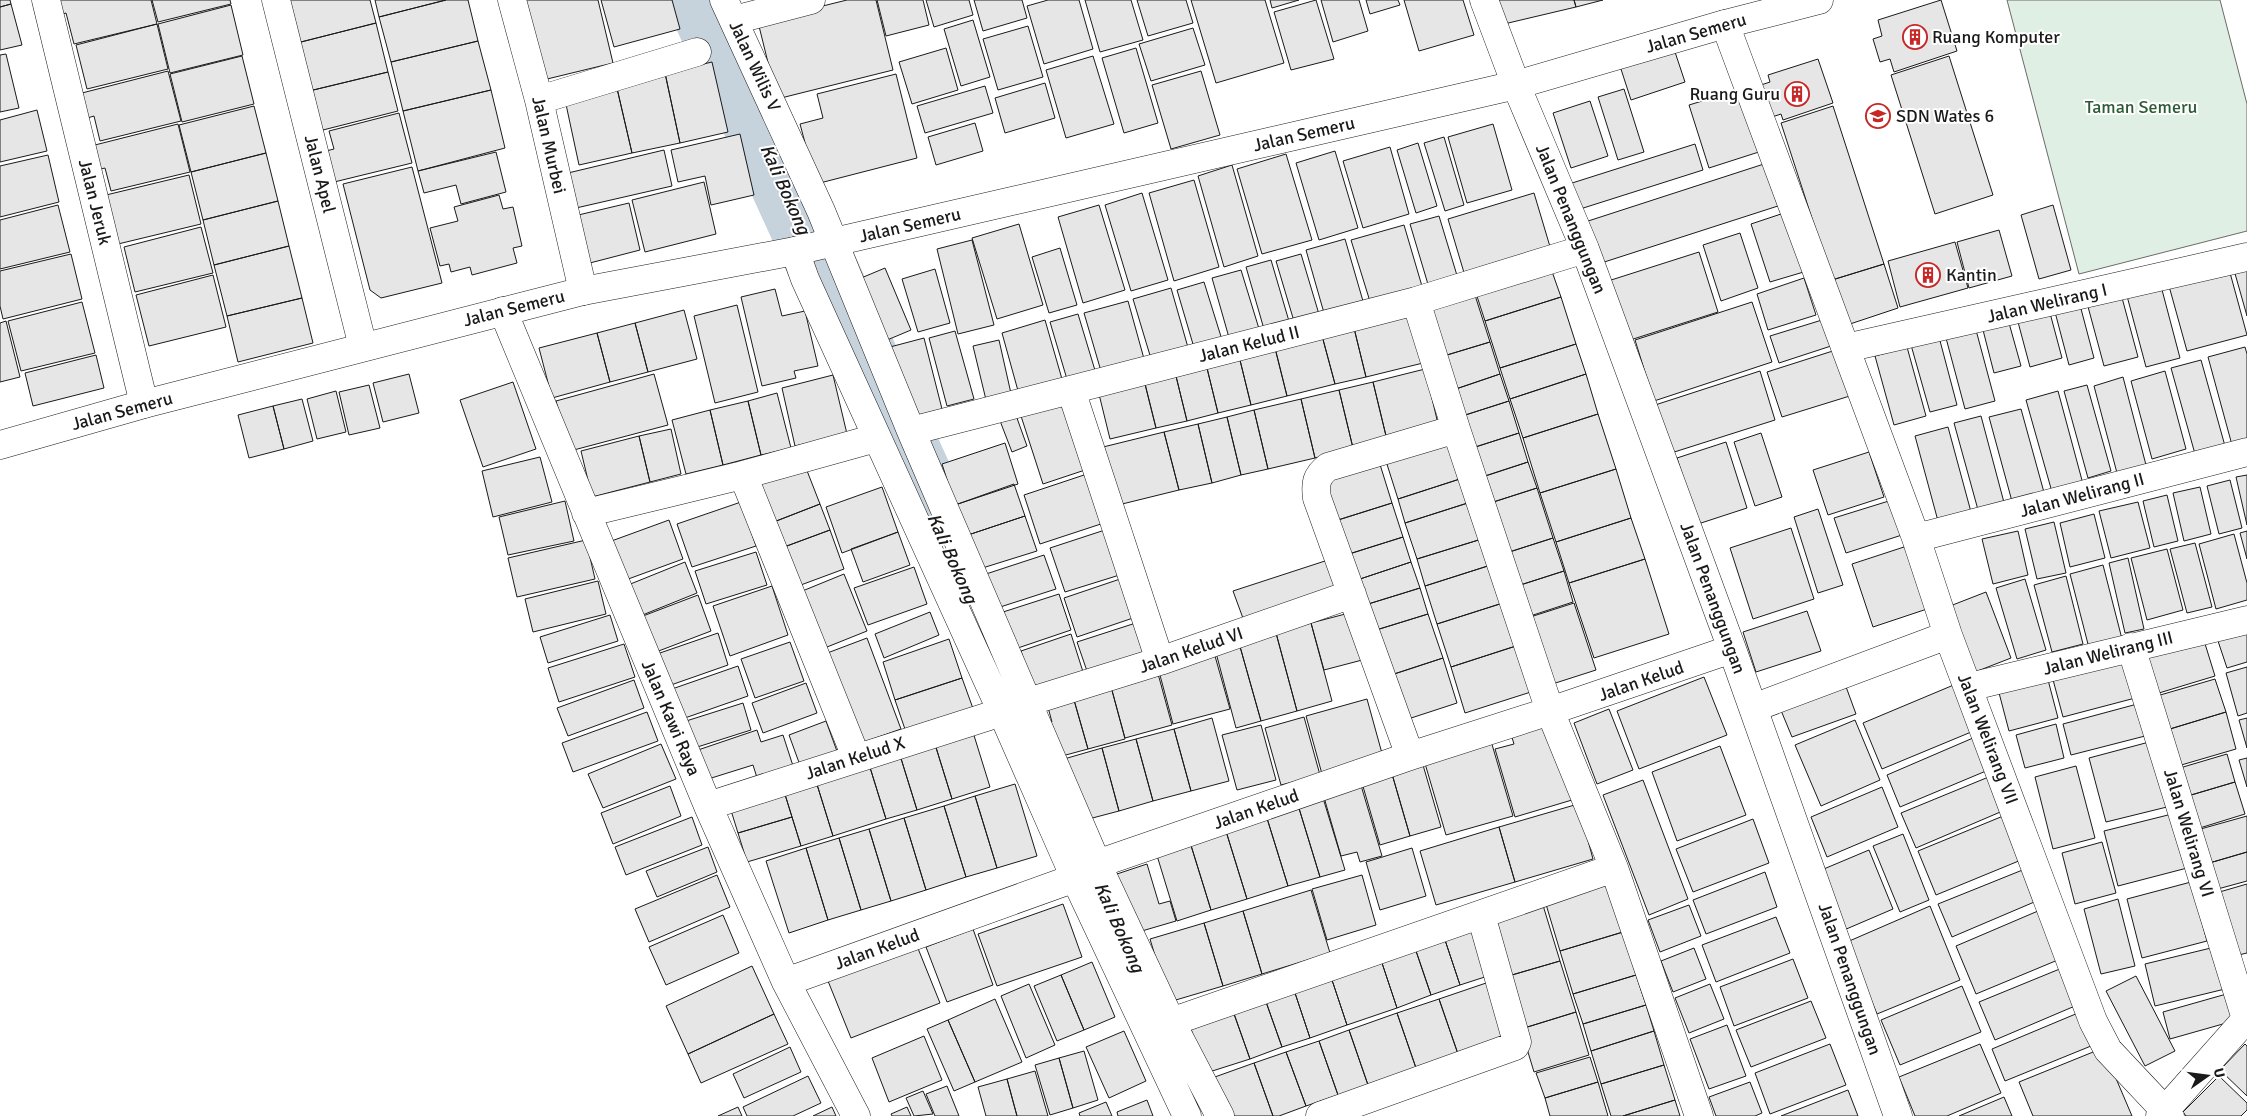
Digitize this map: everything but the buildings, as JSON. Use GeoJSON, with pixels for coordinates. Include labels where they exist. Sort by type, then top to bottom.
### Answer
{"type":"FeatureCollection","features":[{"type":"Feature","properties":{"kind":"street","name":"Jalan Jeruk"},"geometry":{"type":"LineString","coordinates":[[46,0],[144,404]]}},
{"type":"Feature","properties":{"kind":"street","name":"Jalan Apel"},"geometry":{"type":"LineString","coordinates":[[276,0],[363,347]]}},
{"type":"Feature","properties":{"kind":"street","name":"Jalan Murbei"},"geometry":{"type":"LineString","coordinates":[[512,0],[539,100],[582,291]]}},
{"type":"Feature","properties":{"kind":"street"},"geometry":{"type":"LineString","coordinates":[[729,10],[811,0]]}},
{"type":"Feature","properties":{"kind":"street","name":"Jalan Penanggungan"},"geometry":{"type":"LineString","coordinates":[[1484,0],[1516,85],[1585,249],[1732,649],[1898,1116]]}},
{"type":"Feature","properties":{"kind":"street","name":"Jalan Semeru"},"geometry":{"type":"LineString","coordinates":[[0,445],[144,404],[582,291],[815,247],[1516,85],[1725,24],[1818,0]]}},
{"type":"Feature","properties":{"kind":"street","name":"Jalan Wilis V"},"geometry":{"type":"LineString","coordinates":[[729,10],[821,211],[815,247]]}},
{"type":"Feature","properties":{"kind":"street","name":"Jalan Welirang VII"},"geometry":{"type":"LineString","coordinates":[[1725,24],[1916,538],[1948,635],[2093,1021],[2108,1050],[2165,1114]]}},
{"type":"Feature","properties":{"kind":"street"},"geometry":{"type":"LineString","coordinates":[[539,100],[696,52]]}},
{"type":"Feature","properties":{"kind":"street"},"geometry":{"type":"LineString","coordinates":[[815,247],[911,431],[1028,702],[1087,870],[1187,1116]]}},
{"type":"Feature","properties":{"kind":"street"},"geometry":{"type":"LineString","coordinates":[[815,247],[805,279],[1002,712],[1220,1116]]}},
{"type":"Feature","properties":{"kind":"street","name":"Jalan Kelud II"},"geometry":{"type":"LineString","coordinates":[[911,431],[1416,301],[1585,249]]}},
{"type":"Feature","properties":{"kind":"street","name":"Jalan Welirang I"},"geometry":{"type":"LineString","coordinates":[[1846,348],[2247,257]]}},
{"type":"Feature","properties":{"kind":"street"},"geometry":{"type":"LineString","coordinates":[[1416,301],[1456,429],[1550,712],[1614,868],[1699,1116]]}},
{"type":"Feature","properties":{"kind":"street","name":"Jalan Kawi Raya"},"geometry":{"type":"LineString","coordinates":[[503,311],[708,806],[786,982],[856,1116]]}},
{"type":"Feature","properties":{"kind":"street"},"geometry":{"type":"LineString","coordinates":[[1071,390],[1160,661]]}},
{"type":"Feature","properties":{"kind":"street"},"geometry":{"type":"LineString","coordinates":[[1410,756],[1317,498],[1316,480],[1321,472],[1328,467],[1456,429]]}},
{"type":"Feature","properties":{"kind":"street"},"geometry":{"type":"LineString","coordinates":[[586,513],[743,475],[876,438]]}},
{"type":"Feature","properties":{"kind":"street","name":"Jalan Welirang II"},"geometry":{"type":"LineString","coordinates":[[1916,538],[2247,452]]}},
{"type":"Feature","properties":{"kind":"street"},"geometry":{"type":"LineString","coordinates":[[743,475],[856,757]]}},
{"type":"Feature","properties":{"kind":"street","name":"Jalan Kelud VI"},"geometry":{"type":"LineString","coordinates":[[1028,702],[1160,661],[1352,594]]}},
{"type":"Feature","properties":{"kind":"street","name":"Jalan Welirang III"},"geometry":{"type":"LineString","coordinates":[[1969,687],[2247,620]]}},
{"type":"Feature","properties":{"kind":"street"},"geometry":{"type":"LineString","coordinates":[[1753,708],[1948,635]]}},
{"type":"Feature","properties":{"kind":"street","name":"Jalan Welirang VI"},"geometry":{"type":"LineString","coordinates":[[2131,647],[2247,1018]]}},
{"type":"Feature","properties":{"kind":"street","name":"Jalan Kelud"},"geometry":{"type":"LineString","coordinates":[[786,982],[1087,870],[1410,756],[1550,712],[1732,649]]}},
{"type":"Feature","properties":{"kind":"street","name":"Jalan Kelud X"},"geometry":{"type":"LineString","coordinates":[[708,806],[856,757],[1002,712]]}},
{"type":"Feature","properties":{"kind":"street"},"geometry":{"type":"LineString","coordinates":[[1170,1022],[1614,868]]}},
{"type":"Feature","properties":{"kind":"street"},"geometry":{"type":"LineString","coordinates":[[1320,1116],[1515,1046],[1517,1042],[1481,915]]}},
{"type":"Feature","properties":{"kind":"street"},"geometry":{"type":"LineString","coordinates":[[2165,1114],[2247,1018]]}},
{"type":"Feature","properties":{"kind":"green space","name":"Taman Semeru"},"geometry":{"type":"Polygon","coordinates":[[[2007,0],[2220,0],[2247,104],[2247,231],[2079,274],[2007,0]]]}},
{"type":"Feature","properties":{"kind":"waterway","name":"Kali Bokong"},"geometry":{"type":"LineString","coordinates":[[701,0],[922,486]]}},
{"type":"Feature","properties":{"kind":"place","name":"Ruang Komputer"},"geometry":{"type":"Point","coordinates":[1915,37]}},
{"type":"Feature","properties":{"kind":"place","name":"Ruang Guru"},"geometry":{"type":"Point","coordinates":[1797,94]}},
{"type":"Feature","properties":{"kind":"place","name":"SDN Wates 6"},"geometry":{"type":"Point","coordinates":[1878,116]}},
{"type":"Feature","properties":{"kind":"place","name":"Kantin"},"geometry":{"type":"Point","coordinates":[1928,275]}}]}
